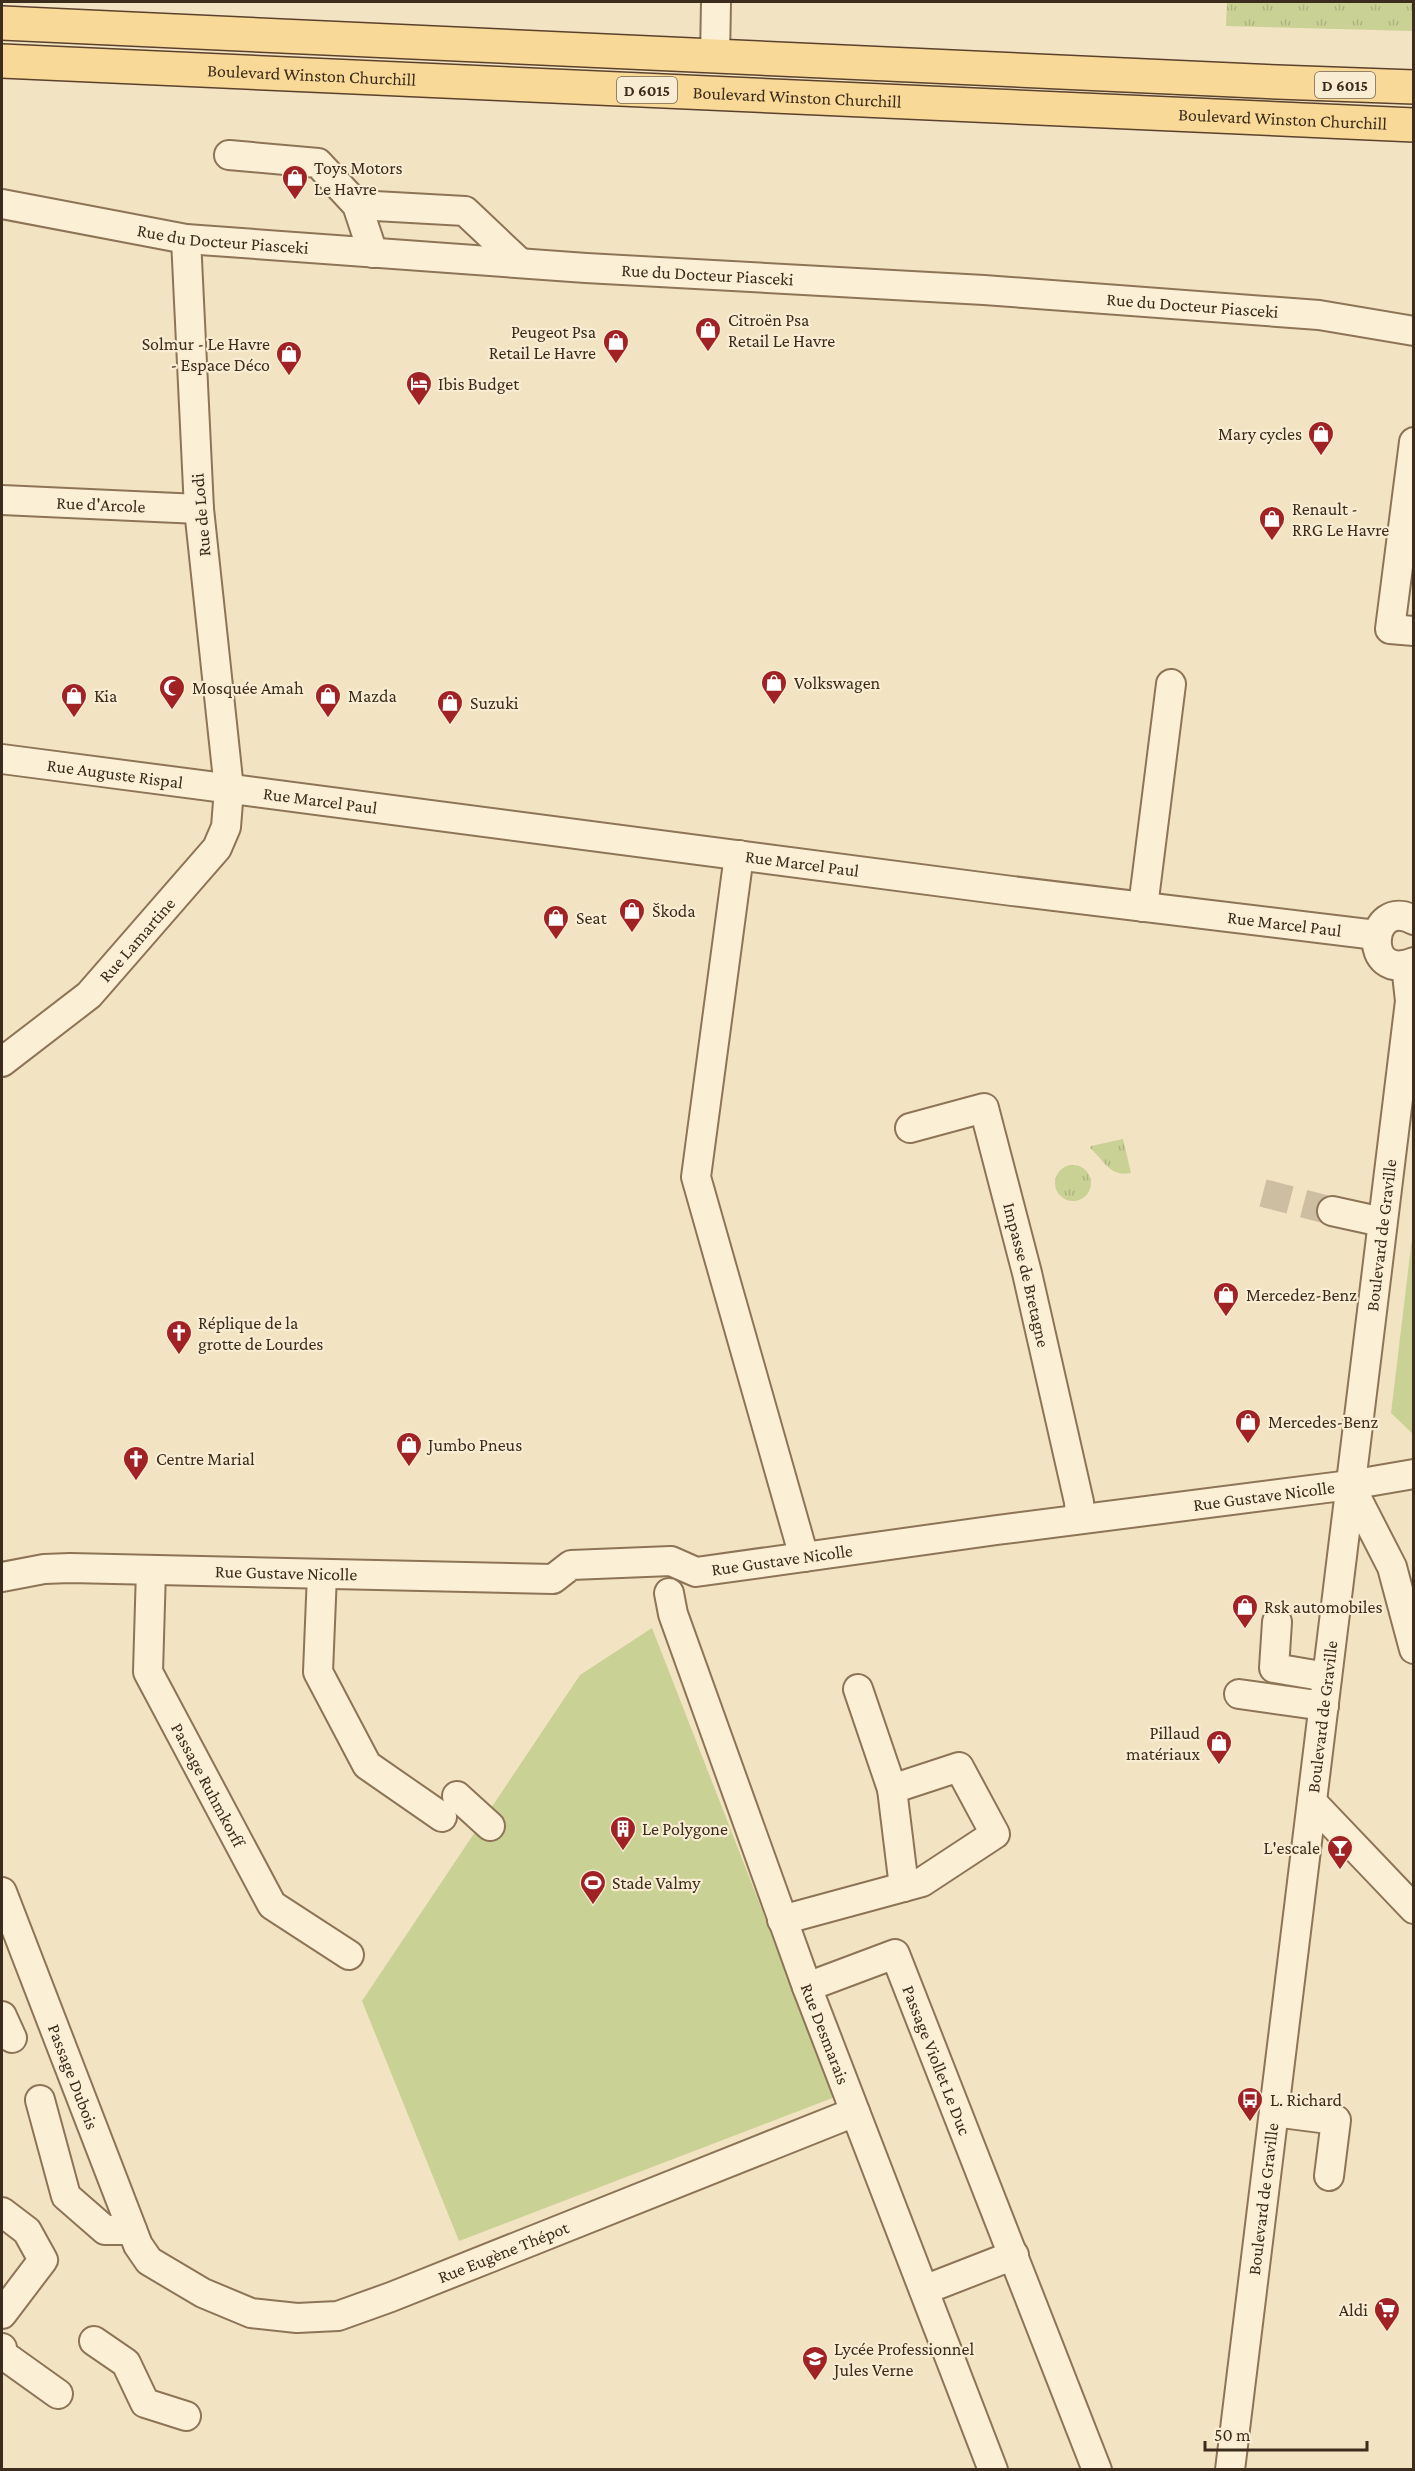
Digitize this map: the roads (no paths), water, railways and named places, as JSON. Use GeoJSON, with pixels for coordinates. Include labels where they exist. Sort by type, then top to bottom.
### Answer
{"type":"FeatureCollection","features":[{"type":"Feature","properties":{"kind":"main road","name":"Boulevard Winston Churchill"},"geometry":{"type":"LineString","coordinates":[[2,23],[1413,87]]}},
{"type":"Feature","properties":{"kind":"main road","name":"Boulevard Winston Churchill"},"geometry":{"type":"LineString","coordinates":[[2,61],[1413,124]]}},
{"type":"Feature","properties":{"kind":"street"},"geometry":{"type":"LineString","coordinates":[[715,57],[716,2]]}},
{"type":"Feature","properties":{"kind":"street"},"geometry":{"type":"LineString","coordinates":[[229,154],[318,163],[357,205],[373,253]]}},
{"type":"Feature","properties":{"kind":"street","name":"Rue du Docteur Piasceki"},"geometry":{"type":"LineString","coordinates":[[2,204],[186,239],[520,263],[984,290],[1319,315],[1413,331]]}},
{"type":"Feature","properties":{"kind":"street"},"geometry":{"type":"LineString","coordinates":[[357,205],[465,211],[520,263]]}},
{"type":"Feature","properties":{"kind":"street","name":"Rue de Lodi"},"geometry":{"type":"LineString","coordinates":[[186,239],[199,509],[229,789]]}},
{"type":"Feature","properties":{"kind":"street"},"geometry":{"type":"LineString","coordinates":[[1413,442],[1390,629],[1413,632]]}},
{"type":"Feature","properties":{"kind":"street","name":"Rue d'Arcole"},"geometry":{"type":"LineString","coordinates":[[2,500],[199,509]]}},
{"type":"Feature","properties":{"kind":"street"},"geometry":{"type":"LineString","coordinates":[[1143,907],[1171,684]]}},
{"type":"Feature","properties":{"kind":"street","name":"Rue Auguste Rispal"},"geometry":{"type":"LineString","coordinates":[[2,759],[229,789]]}},
{"type":"Feature","properties":{"kind":"street","name":"Rue Marcel Paul"},"geometry":{"type":"LineString","coordinates":[[229,789],[1376,935]]}},
{"type":"Feature","properties":{"kind":"street","name":"Rue Lamartine"},"geometry":{"type":"LineString","coordinates":[[2,1062],[89,995],[217,848],[226,827],[229,789]]}},
{"type":"Feature","properties":{"kind":"street"},"geometry":{"type":"LineString","coordinates":[[738,855],[696,1177],[804,1557]]}},
{"type":"Feature","properties":{"kind":"street"},"geometry":{"type":"LineString","coordinates":[[1410,964],[1398,966],[1383,958],[1378,952],[1376,935],[1385,921],[1412,912]]}},
{"type":"Feature","properties":{"kind":"street","name":"Boulevard de Graville"},"geometry":{"type":"LineString","coordinates":[[1230,2469],[1410,1001],[1410,964]]}},
{"type":"Feature","properties":{"kind":"street","name":"Impasse de Bretagne"},"geometry":{"type":"LineString","coordinates":[[910,1128],[984,1108],[1027,1273],[1080,1502],[1080,1519]]}},
{"type":"Feature","properties":{"kind":"street"},"geometry":{"type":"LineString","coordinates":[[1332,1211],[1382,1222]]}},
{"type":"Feature","properties":{"kind":"street","name":"Rue Gustave Nicolle"},"geometry":{"type":"LineString","coordinates":[[2,1577],[44,1569],[553,1580],[571,1565],[671,1561],[704,1571],[1080,1519],[1350,1485],[1413,1474]]}},
{"type":"Feature","properties":{"kind":"street"},"geometry":{"type":"LineString","coordinates":[[1350,1485],[1392,1567],[1413,1648]]}},
{"type":"Feature","properties":{"kind":"street","name":"Passage Ruhmkorff"},"geometry":{"type":"LineString","coordinates":[[151,1570],[148,1672],[272,1905],[349,1955]]}},
{"type":"Feature","properties":{"kind":"street"},"geometry":{"type":"LineString","coordinates":[[322,1574],[318,1672],[367,1765],[490,1826]]}},
{"type":"Feature","properties":{"kind":"street","name":"Rue Desmarais"},"geometry":{"type":"LineString","coordinates":[[669,1593],[673,1614],[782,1920],[993,2469]]}},
{"type":"Feature","properties":{"kind":"street"},"geometry":{"type":"LineString","coordinates":[[1277,1622],[1274,1668],[1327,1677]]}},
{"type":"Feature","properties":{"kind":"street"},"geometry":{"type":"LineString","coordinates":[[858,1689],[892,1789],[904,1887]]}},
{"type":"Feature","properties":{"kind":"street"},"geometry":{"type":"LineString","coordinates":[[1239,1694],[1324,1706]]}},
{"type":"Feature","properties":{"kind":"street"},"geometry":{"type":"LineString","coordinates":[[782,1920],[922,1882],[995,1834],[959,1767],[892,1789]]}},
{"type":"Feature","properties":{"kind":"street"},"geometry":{"type":"LineString","coordinates":[[1312,1802],[1413,1910]]}},
{"type":"Feature","properties":{"kind":"street","name":"Passage Dubois"},"geometry":{"type":"LineString","coordinates":[[2,1892],[12,1951],[138,2245],[149,2261]]}},
{"type":"Feature","properties":{"kind":"street","name":"Passage Viollet Le Duc"},"geometry":{"type":"LineString","coordinates":[[807,1987],[895,1954],[1097,2469]]}},
{"type":"Feature","properties":{"kind":"street"},"geometry":{"type":"LineString","coordinates":[[40,2100],[66,2196],[105,2230],[132,2230]]}},
{"type":"Feature","properties":{"kind":"street","name":"Rue Eugène Thépot"},"geometry":{"type":"LineString","coordinates":[[149,2261],[203,2293],[251,2313],[297,2318],[338,2316],[855,2112]]}},
{"type":"Feature","properties":{"kind":"street"},"geometry":{"type":"LineString","coordinates":[[1274,2112],[1336,2121],[1329,2176]]}},
{"type":"Feature","properties":{"kind":"street"},"geometry":{"type":"LineString","coordinates":[[2,2212],[27,2230],[43,2260],[2,2314]]}},
{"type":"Feature","properties":{"kind":"street"},"geometry":{"type":"LineString","coordinates":[[924,2290],[1014,2255]]}},
{"type":"Feature","properties":{"kind":"street"},"geometry":{"type":"LineString","coordinates":[[94,2341],[126,2363],[145,2403],[186,2416]]}},
{"type":"Feature","properties":{"kind":"street"},"geometry":{"type":"LineString","coordinates":[[2,2348],[2,2354],[58,2394]]}},
{"type":"Feature","properties":{"kind":"tunnel"},"geometry":{"type":"LineString","coordinates":[[1263,1193],[1332,1211]]}},
{"type":"Feature","properties":{"kind":"place","name":"Toys Motors Le Havre"},"geometry":{"type":"Point","coordinates":[295,201]}},
{"type":"Feature","properties":{"kind":"place","name":"Citroën Psa Retail Le Havre"},"geometry":{"type":"Point","coordinates":[708,353]}},
{"type":"Feature","properties":{"kind":"place","name":"Peugeot Psa Retail Le Havre"},"geometry":{"type":"Point","coordinates":[616,365]}},
{"type":"Feature","properties":{"kind":"place","name":"Solmur - Le Havre - Espace Déco"},"geometry":{"type":"Point","coordinates":[289,377]}},
{"type":"Feature","properties":{"kind":"place","name":"Ibis Budget"},"geometry":{"type":"Point","coordinates":[419,407]}},
{"type":"Feature","properties":{"kind":"place","name":"Mary cycles"},"geometry":{"type":"Point","coordinates":[1321,457]}},
{"type":"Feature","properties":{"kind":"place","name":"Renault - RRG Le Havre"},"geometry":{"type":"Point","coordinates":[1272,542]}},
{"type":"Feature","properties":{"kind":"place","name":"Volkswagen"},"geometry":{"type":"Point","coordinates":[774,706]}},
{"type":"Feature","properties":{"kind":"place","name":"Mosquée Amah"},"geometry":{"type":"Point","coordinates":[172,711]}},
{"type":"Feature","properties":{"kind":"place","name":"Kia"},"geometry":{"type":"Point","coordinates":[74,719]}},
{"type":"Feature","properties":{"kind":"place","name":"Mazda"},"geometry":{"type":"Point","coordinates":[328,719]}},
{"type":"Feature","properties":{"kind":"place","name":"Suzuki"},"geometry":{"type":"Point","coordinates":[450,726]}},
{"type":"Feature","properties":{"kind":"place","name":"Škoda"},"geometry":{"type":"Point","coordinates":[632,934]}},
{"type":"Feature","properties":{"kind":"place","name":"Seat"},"geometry":{"type":"Point","coordinates":[556,941]}},
{"type":"Feature","properties":{"kind":"place","name":"Mercedez-Benz"},"geometry":{"type":"Point","coordinates":[1226,1318]}},
{"type":"Feature","properties":{"kind":"place","name":"Réplique de la grotte de Lourdes"},"geometry":{"type":"Point","coordinates":[179,1356]}},
{"type":"Feature","properties":{"kind":"place","name":"Mercedes-Benz"},"geometry":{"type":"Point","coordinates":[1248,1445]}},
{"type":"Feature","properties":{"kind":"place","name":"Jumbo Pneus"},"geometry":{"type":"Point","coordinates":[409,1468]}},
{"type":"Feature","properties":{"kind":"place","name":"Centre Marial"},"geometry":{"type":"Point","coordinates":[136,1482]}},
{"type":"Feature","properties":{"kind":"place","name":"Rsk automobiles"},"geometry":{"type":"Point","coordinates":[1245,1630]}},
{"type":"Feature","properties":{"kind":"place","name":"Pillaud matériaux"},"geometry":{"type":"Point","coordinates":[1219,1766]}},
{"type":"Feature","properties":{"kind":"place","name":"Le Polygone"},"geometry":{"type":"Point","coordinates":[623,1852]}},
{"type":"Feature","properties":{"kind":"place","name":"L'escale"},"geometry":{"type":"Point","coordinates":[1340,1871]}},
{"type":"Feature","properties":{"kind":"place","name":"Stade Valmy"},"geometry":{"type":"Point","coordinates":[593,1906]}},
{"type":"Feature","properties":{"kind":"place","name":"L. Richard"},"geometry":{"type":"Point","coordinates":[1250,2123]}},
{"type":"Feature","properties":{"kind":"place","name":"Aldi"},"geometry":{"type":"Point","coordinates":[1387,2333]}},
{"type":"Feature","properties":{"kind":"place","name":"Lycée Professionnel Jules Verne"},"geometry":{"type":"Point","coordinates":[815,2382]}}]}
